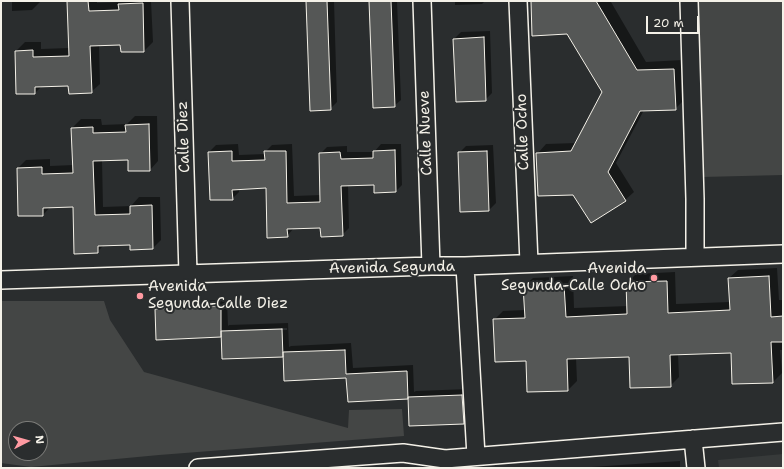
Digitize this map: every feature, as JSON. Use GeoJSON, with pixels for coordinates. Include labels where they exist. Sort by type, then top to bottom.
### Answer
{"type":"FeatureCollection","features":[{"type":"Feature","properties":{"kind":"street","name":"Calle Diez"},"geometry":{"type":"LineString","coordinates":[[180,1],[188,274]]}},
{"type":"Feature","properties":{"kind":"street","name":"Calle Nueve"},"geometry":{"type":"LineString","coordinates":[[422,1],[431,266]]}},
{"type":"Feature","properties":{"kind":"street","name":"Calle Ocho"},"geometry":{"type":"LineString","coordinates":[[518,1],[529,263]]}},
{"type":"Feature","properties":{"kind":"street"},"geometry":{"type":"LineString","coordinates":[[689,1],[695,199],[695,257]]}},
{"type":"Feature","properties":{"kind":"street","name":"Avenida Segunda"},"geometry":{"type":"LineString","coordinates":[[1,280],[465,266],[783,254]]}},
{"type":"Feature","properties":{"kind":"street"},"geometry":{"type":"LineString","coordinates":[[465,266],[476,456]]}},
{"type":"Feature","properties":{"kind":"street"},"geometry":{"type":"LineString","coordinates":[[198,468],[403,453],[446,463],[476,456],[783,432]]}},
{"type":"Feature","properties":{"kind":"street"},"geometry":{"type":"LineString","coordinates":[[693,439],[696,468]]}},
{"type":"Feature","properties":{"kind":"shaded area"},"geometry":{"type":"Polygon","coordinates":[[[697,1],[783,1],[783,175],[702,177],[697,1]]]}},
{"type":"Feature","properties":{"kind":"shaded area"},"geometry":{"type":"Polygon","coordinates":[[[1,301],[104,301],[110,320],[144,372],[348,428],[349,410],[402,409],[404,436],[159,455],[31,467],[1,463],[1,301]]]}},
{"type":"Feature","properties":{"kind":"shaded area"},"geometry":{"type":"Polygon","coordinates":[[[783,454],[783,468],[719,468],[718,460],[783,454]]]}},
{"type":"Feature","properties":{"kind":"building"},"geometry":{"type":"Polygon","coordinates":[[[67,1],[88,1],[89,11],[119,10],[118,4],[143,3],[144,52],[121,52],[120,45],[90,46],[92,93],[69,94],[68,86],[35,87],[35,94],[16,94],[15,51],[33,50],[33,57],[69,56],[67,1]]]}},
{"type":"Feature","properties":{"kind":"building"},"geometry":{"type":"Polygon","coordinates":[[[306,1],[327,1],[331,110],[310,111],[306,1]]]}},
{"type":"Feature","properties":{"kind":"building"},"geometry":{"type":"Polygon","coordinates":[[[369,1],[391,1],[395,107],[373,108],[369,1]]]}},
{"type":"Feature","properties":{"kind":"building"},"geometry":{"type":"Polygon","coordinates":[[[531,1],[596,1],[637,70],[674,69],[676,110],[640,111],[608,172],[626,201],[591,223],[573,195],[538,196],[536,153],[571,151],[602,92],[567,34],[532,36],[531,1]]]}},
{"type":"Feature","properties":{"kind":"building"},"geometry":{"type":"Polygon","coordinates":[[[484,37],[486,101],[456,102],[453,39],[484,37]]]}},
{"type":"Feature","properties":{"kind":"building"},"geometry":{"type":"Polygon","coordinates":[[[149,124],[150,171],[128,171],[128,160],[93,161],[95,215],[130,214],[130,206],[152,205],[153,249],[130,250],[130,245],[98,246],[98,253],[74,254],[73,207],[43,208],[43,216],[18,216],[17,168],[42,167],[42,174],[73,173],[71,128],[93,127],[93,133],[126,132],[125,125],[149,124]]]}},
{"type":"Feature","properties":{"kind":"building"},"geometry":{"type":"Polygon","coordinates":[[[395,150],[396,192],[374,193],[374,185],[341,186],[343,236],[321,237],[320,228],[287,229],[288,237],[267,238],[266,188],[232,190],[233,200],[210,200],[208,152],[232,151],[232,161],[265,160],[264,151],[286,151],[287,203],[320,202],[319,153],[340,152],[341,159],[373,158],[373,151],[395,150]]]}},
{"type":"Feature","properties":{"kind":"building"},"geometry":{"type":"Polygon","coordinates":[[[487,151],[489,211],[460,212],[458,152],[487,151]]]}},
{"type":"Feature","properties":{"kind":"building"},"geometry":{"type":"Polygon","coordinates":[[[769,276],[771,317],[783,316],[783,342],[771,342],[773,383],[732,384],[731,353],[670,355],[671,387],[630,388],[629,357],[567,359],[568,391],[527,392],[526,361],[495,362],[493,319],[525,318],[523,286],[564,285],[566,317],[627,314],[626,282],[667,281],[668,313],[730,310],[728,278],[769,276]]]}},
{"type":"Feature","properties":{"kind":"building"},"geometry":{"type":"Polygon","coordinates":[[[221,306],[221,337],[156,340],[155,309],[221,306]]]}},
{"type":"Feature","properties":{"kind":"building"},"geometry":{"type":"Polygon","coordinates":[[[282,329],[283,357],[222,359],[221,331],[282,329]]]}},
{"type":"Feature","properties":{"kind":"building"},"geometry":{"type":"Polygon","coordinates":[[[345,350],[346,374],[407,371],[408,399],[348,402],[346,378],[284,381],[283,352],[345,350]]]}},
{"type":"Feature","properties":{"kind":"building"},"geometry":{"type":"Polygon","coordinates":[[[462,395],[464,424],[409,426],[408,397],[462,395]]]}},
{"type":"Feature","properties":{"kind":"place","name":"Avenida Segunda-Calle Ocho"},"geometry":{"type":"Point","coordinates":[654,278]}},
{"type":"Feature","properties":{"kind":"place","name":"Avenida Segunda-Calle Diez"},"geometry":{"type":"Point","coordinates":[140,296]}}]}
